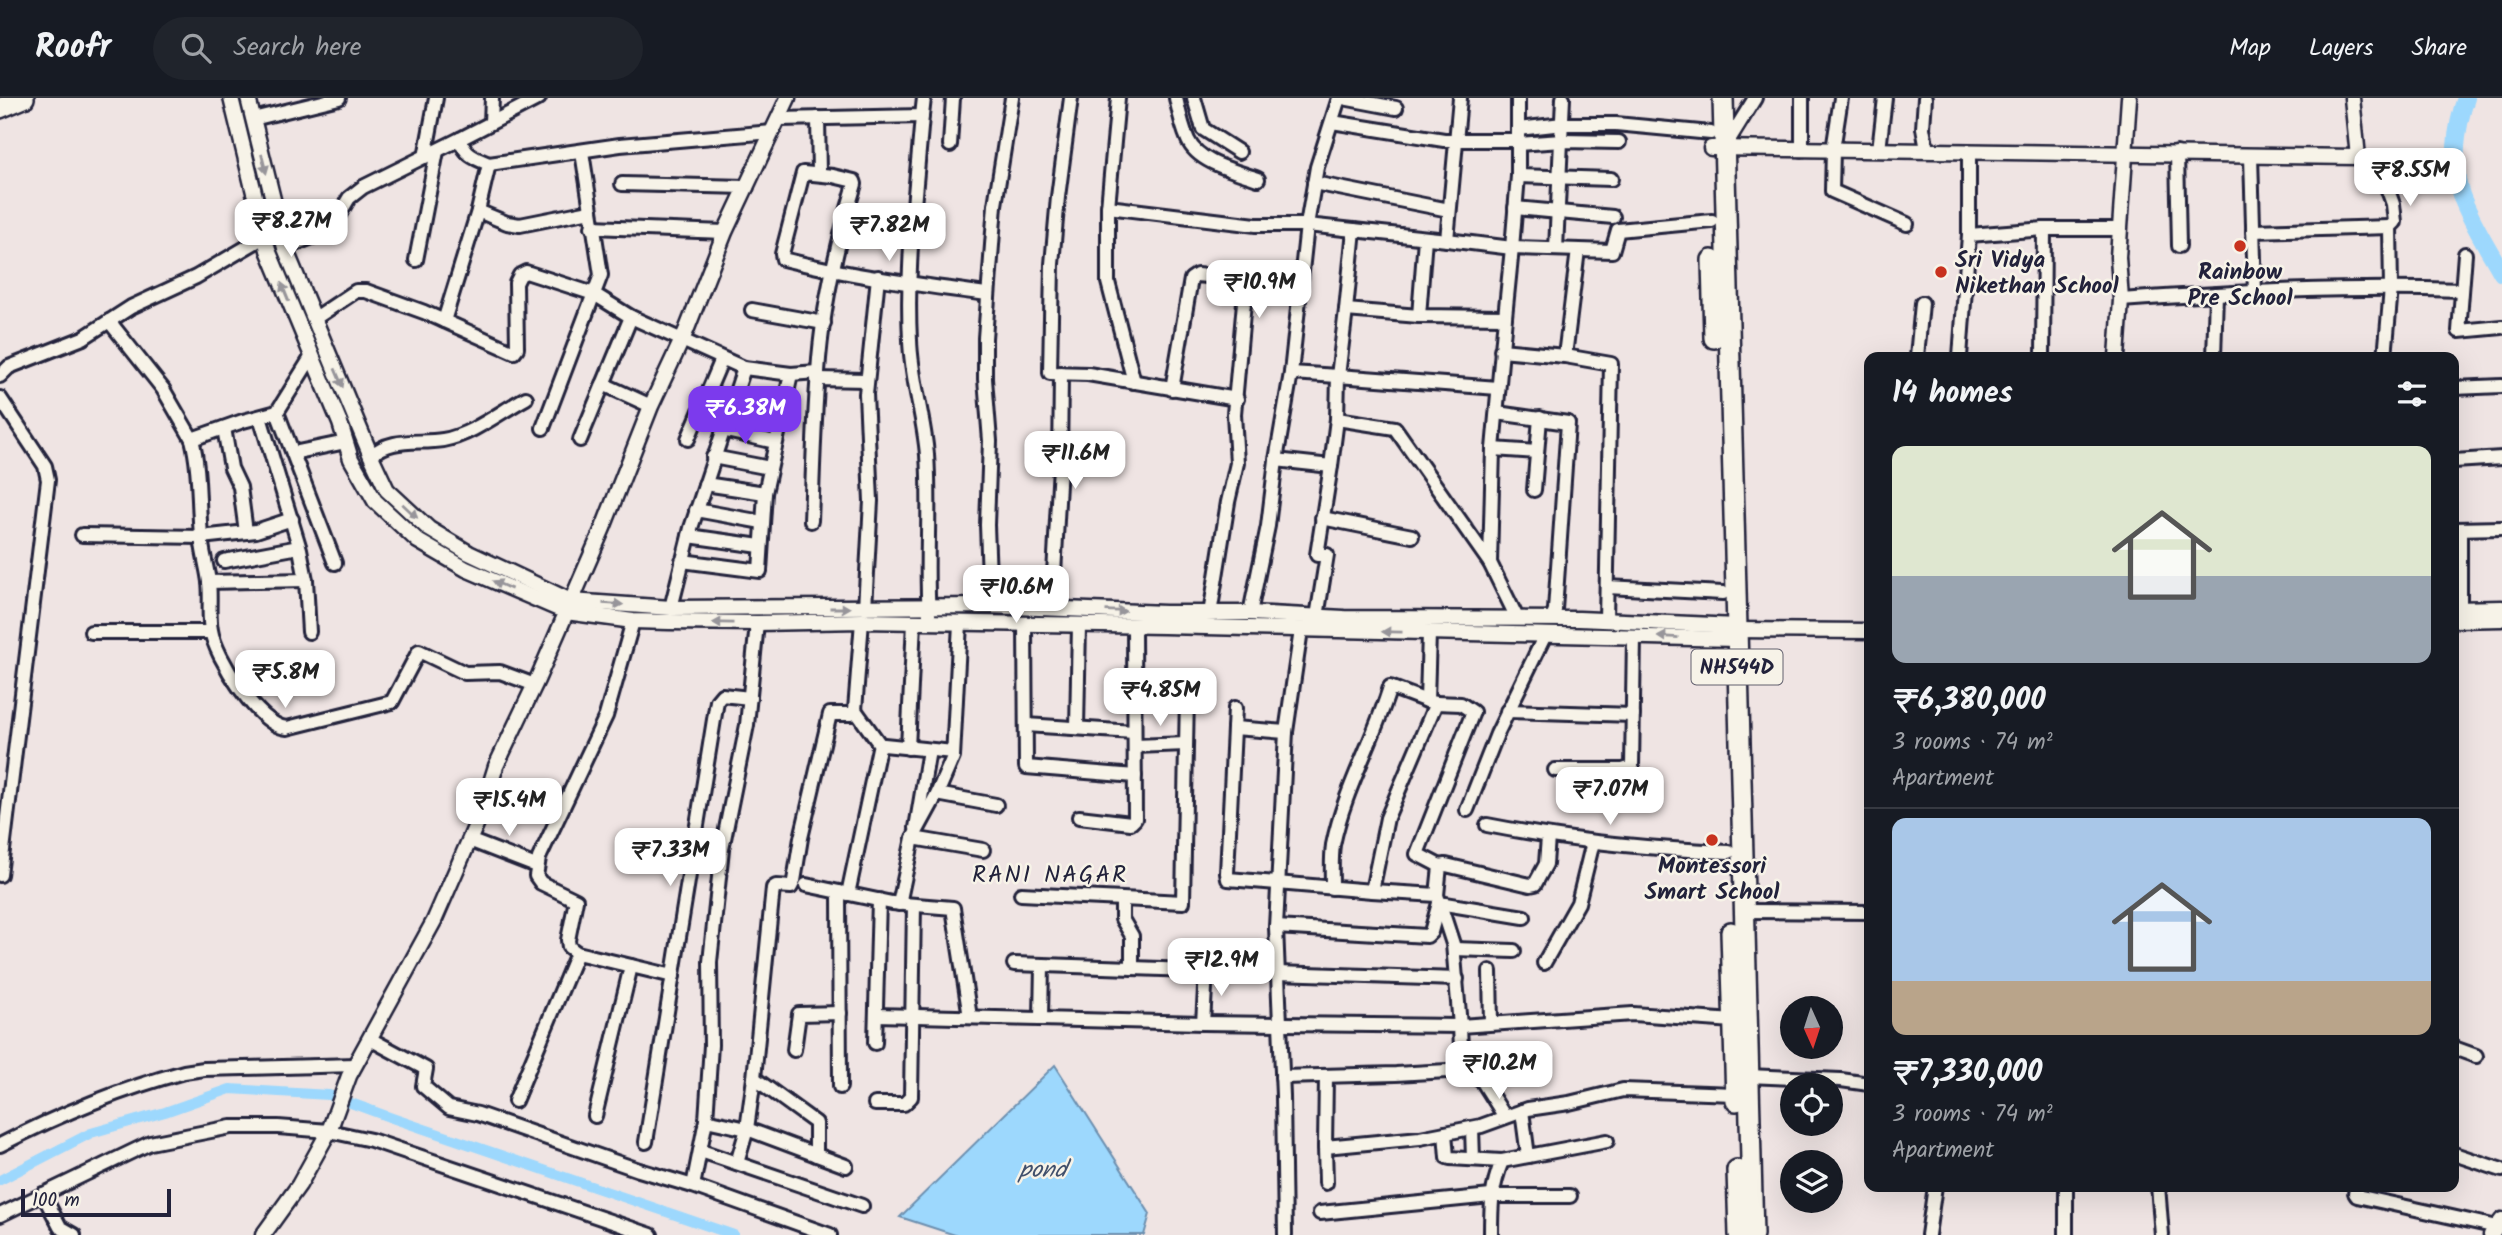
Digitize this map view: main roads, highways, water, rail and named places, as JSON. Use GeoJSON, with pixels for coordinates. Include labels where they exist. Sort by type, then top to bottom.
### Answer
{"type":"FeatureCollection","features":[{"type":"Feature","properties":{"kind":"highway"},"geometry":{"type":"LineString","coordinates":[[0,108],[24,98]]}},
{"type":"Feature","properties":{"kind":"highway","name":"NH544D"},"geometry":{"type":"LineString","coordinates":[[1710,98],[1715,143],[1731,632],[1749,1031],[1748,1076],[1754,1235]]}},
{"type":"Feature","properties":{"kind":"highway","name":"NH544D"},"geometry":{"type":"LineString","coordinates":[[1723,98],[1715,143],[1712,221],[1720,306],[1723,593],[1731,632],[1729,852],[1739,1235]]}},
{"type":"Feature","properties":{"kind":"water","name":"pond"},"geometry":{"type":"Polygon","coordinates":[[[1055,1065],[1150,1214],[1144,1235],[955,1235],[900,1217],[1055,1065]]]}},
{"type":"Feature","properties":{"kind":"waterway"},"geometry":{"type":"LineString","coordinates":[[2466,98],[2456,146],[2458,184],[2470,215],[2502,273]]}},
{"type":"Feature","properties":{"kind":"waterway"},"geometry":{"type":"LineString","coordinates":[[0,1180],[91,1133],[165,1112],[230,1089],[329,1095],[734,1235]]}},
{"type":"Feature","properties":{"kind":"place","name":"Rainbow Pre School"},"geometry":{"type":"Point","coordinates":[2240,246]}},
{"type":"Feature","properties":{"kind":"place","name":"Sri Vidya Nikethan School"},"geometry":{"type":"Point","coordinates":[1941,272]}},
{"type":"Feature","properties":{"kind":"place","name":"Montessori Smart School"},"geometry":{"type":"Point","coordinates":[1712,840]}},
{"type":"Feature","properties":{"kind":"district","name":"RANI NAGAR"},"geometry":{"type":"Point","coordinates":[1050,874]}}]}
